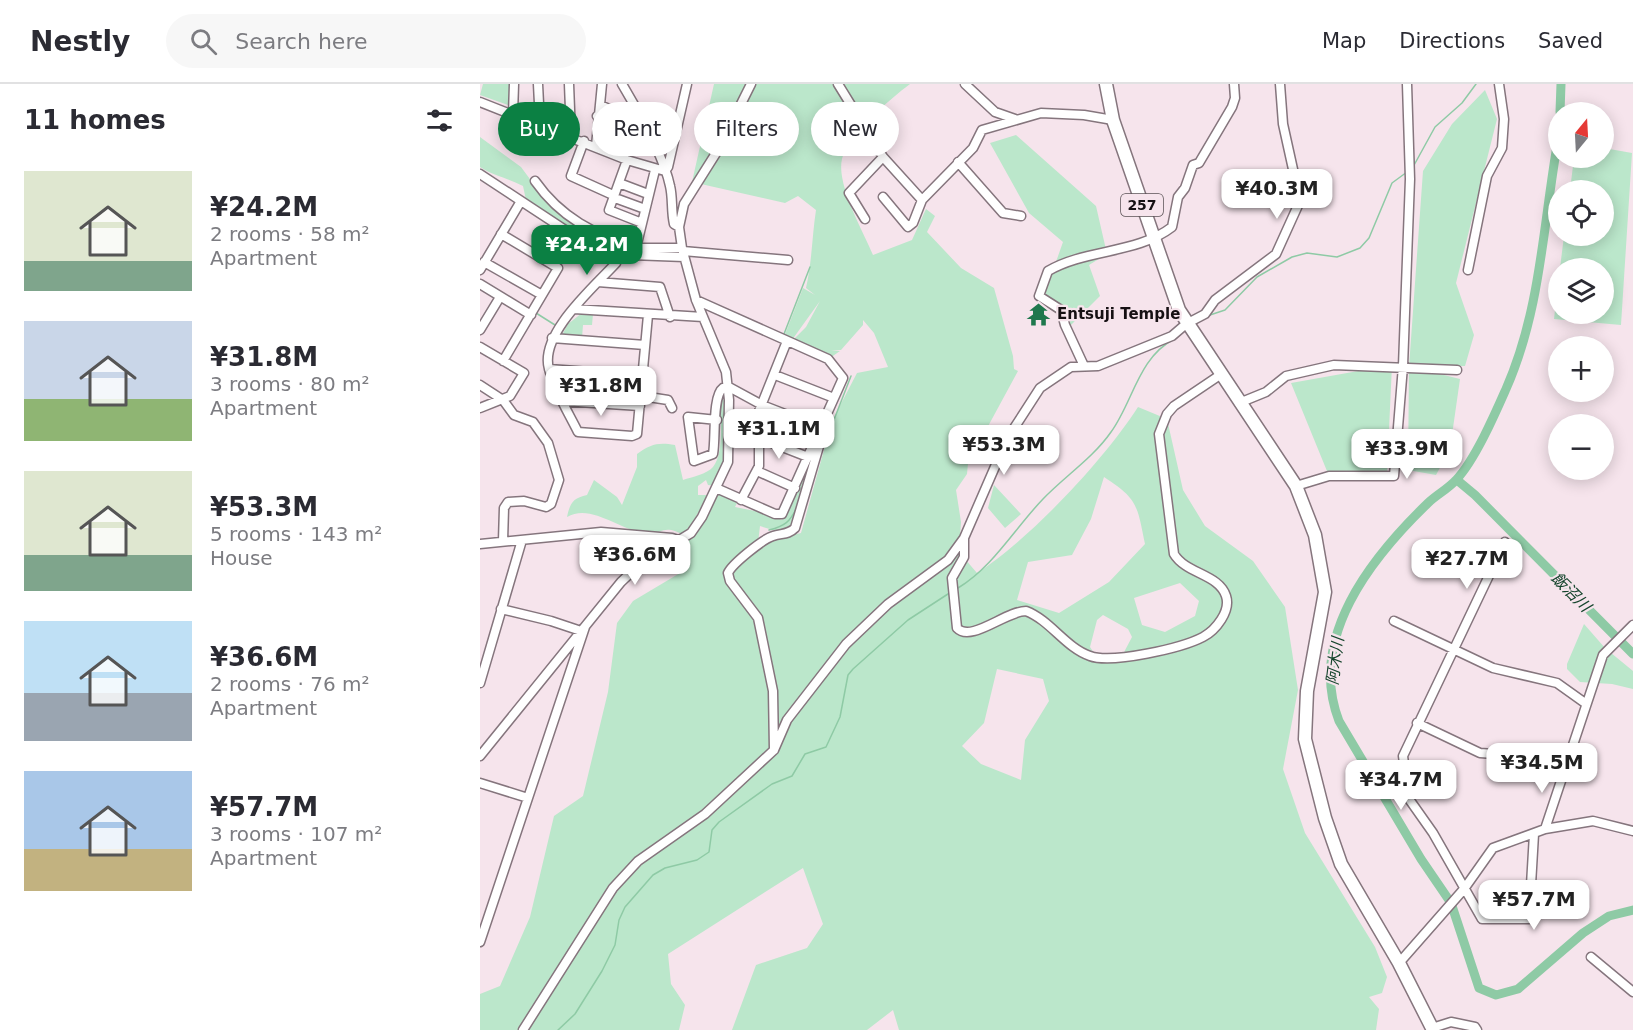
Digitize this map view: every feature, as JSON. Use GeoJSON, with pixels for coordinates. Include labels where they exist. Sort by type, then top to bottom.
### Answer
{"type":"FeatureCollection","features":[{"type":"Feature","properties":{"kind":"highway","name":"257"},"geometry":{"type":"LineString","coordinates":[[1106,84],[1113,120],[1153,238],[1189,329],[1296,486],[1315,536],[1325,592],[1307,691],[1305,739],[1325,818],[1341,864],[1399,963],[1432,1029]]}},
{"type":"Feature","properties":{"kind":"street"},"geometry":{"type":"LineString","coordinates":[[513,102],[514,84]]}},
{"type":"Feature","properties":{"kind":"street"},"geometry":{"type":"LineString","coordinates":[[538,84],[539,102]]}},
{"type":"Feature","properties":{"kind":"street"},"geometry":{"type":"LineString","coordinates":[[569,84],[570,102]]}},
{"type":"Feature","properties":{"kind":"street"},"geometry":{"type":"LineString","coordinates":[[600,102],[602,84]]}},
{"type":"Feature","properties":{"kind":"street"},"geometry":{"type":"LineString","coordinates":[[622,84],[632,102]]}},
{"type":"Feature","properties":{"kind":"street"},"geometry":{"type":"LineString","coordinates":[[665,171],[668,167],[687,84]]}},
{"type":"Feature","properties":{"kind":"street"},"geometry":{"type":"LineString","coordinates":[[480,756],[629,574],[691,533],[728,462],[729,387],[721,355],[696,300],[679,227],[684,204],[718,150],[751,84]]}},
{"type":"Feature","properties":{"kind":"street"},"geometry":{"type":"LineString","coordinates":[[838,84],[883,158],[922,201]]}},
{"type":"Feature","properties":{"kind":"street"},"geometry":{"type":"LineString","coordinates":[[965,84],[995,112],[1015,119]]}},
{"type":"Feature","properties":{"kind":"street"},"geometry":{"type":"LineString","coordinates":[[1084,366],[1065,325],[1061,310],[1039,296],[1048,271],[1062,263],[1153,238],[1173,227],[1178,197],[1185,188],[1193,165],[1199,163],[1232,107],[1235,98],[1234,84]]}},
{"type":"Feature","properties":{"kind":"street"},"geometry":{"type":"LineString","coordinates":[[523,1030],[542,997],[560,974],[619,881],[638,861],[705,814],[774,750],[787,720],[846,644],[888,604],[948,560],[964,538],[996,462],[1040,388],[1071,367],[1098,366],[1189,329],[1205,314],[1215,300],[1276,254],[1300,201],[1283,124],[1280,84]]}},
{"type":"Feature","properties":{"kind":"street"},"geometry":{"type":"LineString","coordinates":[[1296,486],[1329,476],[1394,476],[1403,366],[1410,180],[1407,84]]}},
{"type":"Feature","properties":{"kind":"street"},"geometry":{"type":"LineString","coordinates":[[1468,270],[1486,176],[1502,147],[1504,119],[1499,84]]}},
{"type":"Feature","properties":{"kind":"street"},"geometry":{"type":"LineString","coordinates":[[480,102],[498,109]]}},
{"type":"Feature","properties":{"kind":"street"},"geometry":{"type":"LineString","coordinates":[[883,198],[908,227],[913,223],[922,201],[973,148],[982,130],[1015,119],[1049,112],[1113,120]]}},
{"type":"Feature","properties":{"kind":"street"},"geometry":{"type":"LineString","coordinates":[[580,139],[592,144]]}},
{"type":"Feature","properties":{"kind":"street"},"geometry":{"type":"LineString","coordinates":[[584,141],[571,176],[645,209]]}},
{"type":"Feature","properties":{"kind":"street"},"geometry":{"type":"LineString","coordinates":[[618,156],[654,170],[665,171]]}},
{"type":"Feature","properties":{"kind":"street"},"geometry":{"type":"LineString","coordinates":[[658,156],[670,184],[674,224],[679,227]]}},
{"type":"Feature","properties":{"kind":"street"},"geometry":{"type":"LineString","coordinates":[[865,219],[849,193],[883,158]]}},
{"type":"Feature","properties":{"kind":"street"},"geometry":{"type":"LineString","coordinates":[[627,160],[609,210],[642,223]]}},
{"type":"Feature","properties":{"kind":"street"},"geometry":{"type":"LineString","coordinates":[[958,162],[1003,213],[1022,216]]}},
{"type":"Feature","properties":{"kind":"street"},"geometry":{"type":"LineString","coordinates":[[636,248],[654,170]]}},
{"type":"Feature","properties":{"kind":"street"},"geometry":{"type":"LineString","coordinates":[[480,174],[588,245],[620,253],[683,252]]}},
{"type":"Feature","properties":{"kind":"street"},"geometry":{"type":"LineString","coordinates":[[535,181],[551,202],[594,234],[636,248],[788,260]]}},
{"type":"Feature","properties":{"kind":"street"},"geometry":{"type":"LineString","coordinates":[[619,183],[648,194]]}},
{"type":"Feature","properties":{"kind":"street"},"geometry":{"type":"LineString","coordinates":[[521,201],[482,266],[542,295]]}},
{"type":"Feature","properties":{"kind":"street"},"geometry":{"type":"LineString","coordinates":[[671,206],[684,204]]}},
{"type":"Feature","properties":{"kind":"street"},"geometry":{"type":"LineString","coordinates":[[501,234],[558,268],[503,361]]}},
{"type":"Feature","properties":{"kind":"street"},"geometry":{"type":"LineString","coordinates":[[620,253],[616,263],[574,309],[552,338],[547,357],[549,369],[578,432],[632,436],[637,434],[648,315]]}},
{"type":"Feature","properties":{"kind":"street"},"geometry":{"type":"LineString","coordinates":[[598,282],[660,287],[670,317]]}},
{"type":"Feature","properties":{"kind":"street"},"geometry":{"type":"LineString","coordinates":[[480,284],[500,297],[532,312]]}},
{"type":"Feature","properties":{"kind":"street"},"geometry":{"type":"LineString","coordinates":[[480,330],[500,297]]}},
{"type":"Feature","properties":{"kind":"street"},"geometry":{"type":"LineString","coordinates":[[696,300],[831,361],[843,378],[781,515],[716,488]]}},
{"type":"Feature","properties":{"kind":"street"},"geometry":{"type":"LineString","coordinates":[[574,309],[670,317],[703,317]]}},
{"type":"Feature","properties":{"kind":"street"},"geometry":{"type":"LineString","coordinates":[[552,338],[645,345]]}},
{"type":"Feature","properties":{"kind":"street"},"geometry":{"type":"LineString","coordinates":[[741,500],[758,471],[759,411],[787,340]]}},
{"type":"Feature","properties":{"kind":"street"},"geometry":{"type":"LineString","coordinates":[[480,347],[524,373],[510,396],[480,408]]}},
{"type":"Feature","properties":{"kind":"street"},"geometry":{"type":"LineString","coordinates":[[1239,403],[1261,395],[1286,376],[1334,365],[1403,366],[1457,370]]}},
{"type":"Feature","properties":{"kind":"street"},"geometry":{"type":"LineString","coordinates":[[549,369],[643,376]]}},
{"type":"Feature","properties":{"kind":"street"},"geometry":{"type":"LineString","coordinates":[[775,375],[834,398]]}},
{"type":"Feature","properties":{"kind":"street"},"geometry":{"type":"LineString","coordinates":[[964,538],[964,557],[952,578],[957,628],[961,632],[971,633],[1016,611],[1026,611],[1086,655],[1108,659],[1168,648],[1208,634],[1223,616],[1227,598],[1218,583],[1183,566],[1174,554],[1159,437],[1167,414],[1174,406],[1220,375]]}},
{"type":"Feature","properties":{"kind":"street"},"geometry":{"type":"LineString","coordinates":[[480,385],[503,400],[514,415],[533,422],[548,443],[559,480],[551,504],[546,507],[524,501],[508,502],[504,508],[503,541]]}},
{"type":"Feature","properties":{"kind":"street"},"geometry":{"type":"LineString","coordinates":[[717,420],[688,417],[694,461],[713,454],[717,420],[717,393],[721,389],[729,387],[762,405],[821,428]]}},
{"type":"Feature","properties":{"kind":"street"},"geometry":{"type":"LineString","coordinates":[[642,396],[668,400],[672,408]]}},
{"type":"Feature","properties":{"kind":"street"},"geometry":{"type":"LineString","coordinates":[[563,401],[640,406]]}},
{"type":"Feature","properties":{"kind":"street"},"geometry":{"type":"LineString","coordinates":[[774,750],[773,691],[758,618],[730,581],[728,573],[733,566],[767,539],[790,533],[795,528],[823,435],[821,428]]}},
{"type":"Feature","properties":{"kind":"street"},"geometry":{"type":"LineString","coordinates":[[759,438],[808,457]]}},
{"type":"Feature","properties":{"kind":"street"},"geometry":{"type":"LineString","coordinates":[[758,471],[795,488]]}},
{"type":"Feature","properties":{"kind":"street"},"geometry":{"type":"LineString","coordinates":[[480,544],[601,532],[672,537],[678,540]]}},
{"type":"Feature","properties":{"kind":"street"},"geometry":{"type":"LineString","coordinates":[[480,683],[522,540]]}},
{"type":"Feature","properties":{"kind":"street"},"geometry":{"type":"LineString","coordinates":[[1505,542],[1452,649],[1403,756],[1409,799],[1433,833],[1482,919],[1530,919],[1534,834]]}},
{"type":"Feature","properties":{"kind":"street"},"geometry":{"type":"LineString","coordinates":[[501,609],[583,629]]}},
{"type":"Feature","properties":{"kind":"street"},"geometry":{"type":"LineString","coordinates":[[1394,621],[1493,668],[1557,683],[1586,703]]}},
{"type":"Feature","properties":{"kind":"street"},"geometry":{"type":"LineString","coordinates":[[1545,830],[1603,655],[1630,628]]}},
{"type":"Feature","properties":{"kind":"street"},"geometry":{"type":"LineString","coordinates":[[480,942],[583,629]]}},
{"type":"Feature","properties":{"kind":"street"},"geometry":{"type":"LineString","coordinates":[[1417,723],[1480,753],[1523,756],[1564,767]]}},
{"type":"Feature","properties":{"kind":"street"},"geometry":{"type":"LineString","coordinates":[[480,783],[528,798]]}},
{"type":"Feature","properties":{"kind":"street"},"geometry":{"type":"LineString","coordinates":[[1399,963],[1464,889],[1493,848],[1545,830],[1593,821],[1633,831]]}},
{"type":"Feature","properties":{"kind":"street"},"geometry":{"type":"LineString","coordinates":[[1591,957],[1633,992]]}},
{"type":"Feature","properties":{"kind":"street"},"geometry":{"type":"LineString","coordinates":[[1432,1029],[1451,1022],[1475,1027],[1477,1030]]}},
{"type":"Feature","properties":{"kind":"green space"},"geometry":{"type":"Polygon","coordinates":[[[483,84],[512,84],[511,102],[500,102],[480,95],[483,84]]]}},
{"type":"Feature","properties":{"kind":"green space"},"geometry":{"type":"Polygon","coordinates":[[[714,84],[910,84],[888,102],[811,102],[811,156],[843,156],[841,169],[843,181],[873,255],[912,240],[926,209],[935,216],[927,232],[961,268],[994,288],[1013,356],[1014,369],[1018,371],[986,430],[970,442],[967,474],[956,490],[961,522],[959,552],[977,573],[1020,540],[1065,497],[1106,451],[1138,407],[1167,419],[1183,490],[1205,526],[1253,561],[1285,607],[1298,690],[1283,769],[1305,833],[1375,947],[1387,977],[1382,993],[1369,997],[1379,1009],[1376,1030],[899,1030],[893,1010],[867,1030],[732,1030],[756,965],[807,948],[823,924],[803,868],[668,954],[671,984],[685,1005],[679,1030],[480,1030],[480,994],[500,986],[530,917],[554,816],[583,796],[608,692],[617,623],[633,601],[680,573],[688,537],[673,530],[651,533],[634,531],[586,513],[567,517],[571,505],[578,498],[587,495],[594,480],[617,497],[622,505],[637,467],[637,454],[655,445],[675,445],[683,480],[713,467],[720,445],[719,401],[727,398],[726,459],[716,486],[708,485],[706,480],[698,486],[698,495],[708,495],[693,522],[702,525],[719,493],[738,501],[735,507],[765,513],[782,520],[818,442],[794,525],[776,531],[760,526],[758,543],[801,533],[832,421],[857,373],[888,367],[874,333],[863,320],[863,325],[841,350],[831,350],[840,351],[830,358],[829,354],[827,356],[793,340],[806,327],[820,301],[792,340],[784,337],[803,288],[815,295],[806,288],[816,210],[798,196],[785,203],[692,182],[698,156],[799,156],[799,102],[710,102],[714,84]],[[1104,477],[1091,519],[1072,555],[1028,562],[1017,600],[1059,613],[1109,582],[1145,544],[1134,504],[1124,491],[1104,477]],[[1180,583],[1134,598],[1142,625],[1165,632],[1195,616],[1199,601],[1180,583]],[[1103,615],[1097,620],[1090,647],[1094,653],[1115,658],[1122,656],[1132,637],[1128,629],[1103,615]],[[997,669],[984,723],[962,746],[981,764],[1021,780],[1025,740],[1049,701],[1043,679],[997,669]]]}},
{"type":"Feature","properties":{"kind":"green space"},"geometry":{"type":"Polygon","coordinates":[[[1485,90],[1497,119],[1456,283],[1474,335],[1465,366],[1412,367],[1460,379],[1450,449],[1436,475],[1408,470],[1409,367],[1423,171],[1452,124],[1485,90]]]}},
{"type":"Feature","properties":{"kind":"green space"},"geometry":{"type":"Polygon","coordinates":[[[1016,135],[1096,206],[1107,254],[1089,265],[1100,296],[1070,326],[1045,293],[1063,242],[1029,213],[990,143],[1016,135]]]}},
{"type":"Feature","properties":{"kind":"green space"},"geometry":{"type":"Polygon","coordinates":[[[480,137],[498,150],[498,156],[506,156],[521,167],[541,194],[622,246],[621,250],[585,238],[526,200],[523,186],[480,167],[480,137]]]}},
{"type":"Feature","properties":{"kind":"green space"},"geometry":{"type":"Polygon","coordinates":[[[1614,150],[1632,153],[1621,325],[1610,324],[1614,324],[1614,258],[1561,258],[1563,246],[1614,246],[1614,180],[1571,180],[1573,168],[1614,168],[1614,150]]]}},
{"type":"Feature","properties":{"kind":"green space"},"geometry":{"type":"Polygon","coordinates":[[[582,313],[593,314],[592,325],[583,325],[582,338],[562,335],[568,324],[582,313]]]}},
{"type":"Feature","properties":{"kind":"green space"},"geometry":{"type":"Polygon","coordinates":[[[1392,365],[1387,473],[1329,476],[1291,383],[1392,365]]]}},
{"type":"Feature","properties":{"kind":"green space"},"geometry":{"type":"Polygon","coordinates":[[[762,409],[784,414],[774,441],[762,435],[762,409]]]}},
{"type":"Feature","properties":{"kind":"green space"},"geometry":{"type":"Polygon","coordinates":[[[994,485],[1021,514],[1005,528],[988,508],[994,485]]]}},
{"type":"Feature","properties":{"kind":"green space"},"geometry":{"type":"Polygon","coordinates":[[[1584,624],[1605,648],[1633,671],[1633,689],[1612,684],[1580,682],[1567,669],[1584,624]]]}},
{"type":"Feature","properties":{"kind":"waterway"},"geometry":{"type":"LineString","coordinates":[[1413,167],[1435,127],[1462,103],[1476,84]]}},
{"type":"Feature","properties":{"kind":"waterway","name":"阿木川"},"geometry":{"type":"LineString","coordinates":[[1560,102],[1561,84]]}},
{"type":"Feature","properties":{"kind":"waterway","name":"阿木川"},"geometry":{"type":"LineString","coordinates":[[1554,168],[1534,298],[1518,359],[1506,389],[1484,436],[1463,471],[1453,483],[1406,525],[1366,574],[1350,601],[1338,630],[1331,660],[1331,690],[1339,721],[1421,859],[1451,903],[1479,988],[1496,995],[1518,989],[1583,933],[1609,916],[1633,910]]}},
{"type":"Feature","properties":{"kind":"waterway"},"geometry":{"type":"LineString","coordinates":[[1210,315],[1225,310],[1257,277],[1292,257],[1307,253],[1337,257],[1360,248],[1369,238],[1392,183],[1407,172]]}},
{"type":"Feature","properties":{"kind":"waterway"},"geometry":{"type":"LineString","coordinates":[[784,334],[810,267]]}},
{"type":"Feature","properties":{"kind":"waterway"},"geometry":{"type":"LineString","coordinates":[[536,313],[555,325]]}},
{"type":"Feature","properties":{"kind":"waterway"},"geometry":{"type":"LineString","coordinates":[[958,588],[982,569],[1043,499],[1104,441],[1119,420],[1137,381],[1152,357],[1174,339]]}},
{"type":"Feature","properties":{"kind":"waterway"},"geometry":{"type":"LineString","coordinates":[[823,448],[851,376]]}},
{"type":"Feature","properties":{"kind":"waterway","name":"飯沼川"},"geometry":{"type":"LineString","coordinates":[[1457,480],[1475,495],[1633,654]]}},
{"type":"Feature","properties":{"kind":"waterway"},"geometry":{"type":"LineString","coordinates":[[769,530],[786,523],[797,507]]}},
{"type":"Feature","properties":{"kind":"waterway"},"geometry":{"type":"LineString","coordinates":[[558,1030],[575,1014],[602,971],[615,945],[619,920],[625,907],[653,875],[665,868],[697,860],[709,852],[712,830],[719,822],[772,784],[792,776],[805,754],[826,747],[840,717],[848,675],[908,620],[951,592]]}},
{"type":"Feature","properties":{"kind":"place","name":"Entsuji Temple"},"geometry":{"type":"Point","coordinates":[1039,314]}}]}
